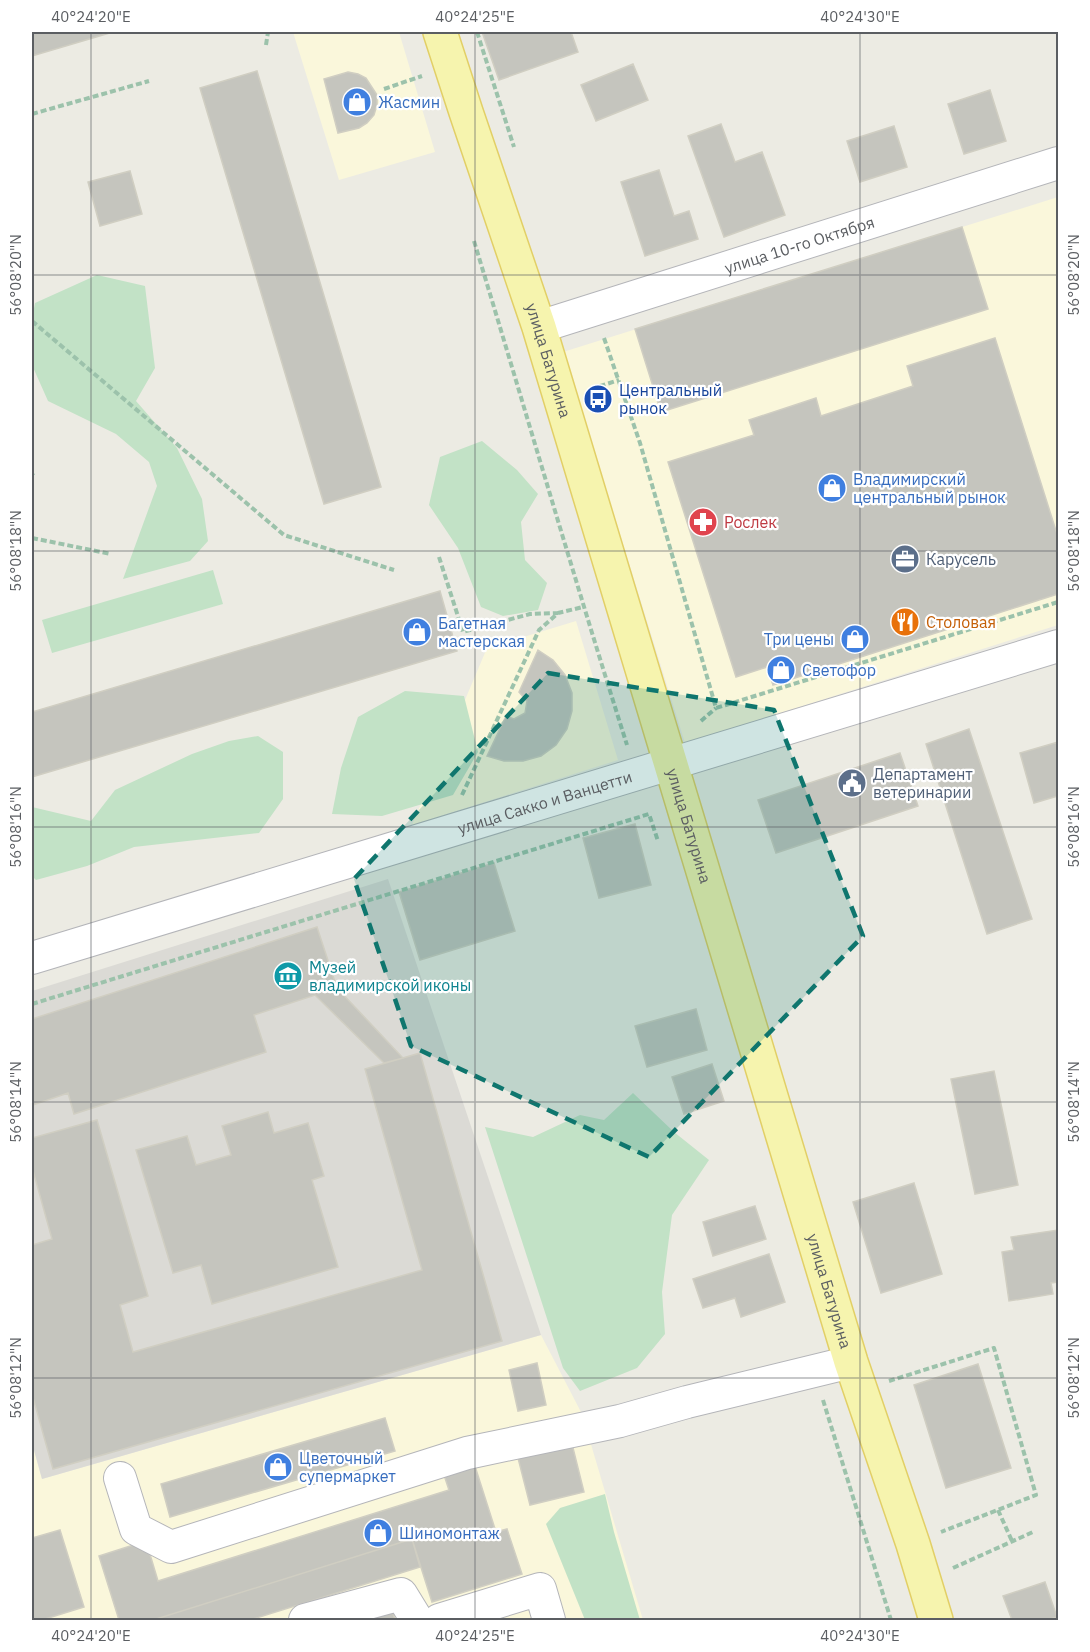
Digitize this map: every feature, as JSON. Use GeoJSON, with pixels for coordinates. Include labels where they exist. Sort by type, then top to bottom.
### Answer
{"type":"FeatureCollection","features":[{"type":"Feature","properties":{"kind":"main road","name":"улица Батурина"},"geometry":{"type":"LineString","coordinates":[[440,32],[539,327],[856,1376],[913,1544],[936,1620]]}},
{"type":"Feature","properties":{"kind":"street","name":"улица 10-го Октября"},"geometry":{"type":"LineString","coordinates":[[539,327],[1059,163]]}},
{"type":"Feature","properties":{"kind":"street","name":"улица Сакко и Ванцетти"},"geometry":{"type":"LineString","coordinates":[[32,958],[1059,646]]}},
{"type":"Feature","properties":{"kind":"street"},"geometry":{"type":"LineString","coordinates":[[120,1478],[136,1529],[171,1547],[467,1453],[620,1421],[687,1402],[856,1376]]}},
{"type":"Feature","properties":{"kind":"street"},"geometry":{"type":"LineString","coordinates":[[439,1620],[540,1589],[549,1620]]}},
{"type":"Feature","properties":{"kind":"street"},"geometry":{"type":"LineString","coordinates":[[305,1620],[401,1594],[417,1620]]}},
{"type":"Feature","properties":{"kind":"path"},"geometry":{"type":"LineString","coordinates":[[266,45],[268,32]]}},
{"type":"Feature","properties":{"kind":"path"},"geometry":{"type":"LineString","coordinates":[[419,65],[425,86]]}},
{"type":"Feature","properties":{"kind":"path"},"geometry":{"type":"LineString","coordinates":[[384,89],[422,76]]}},
{"type":"Feature","properties":{"kind":"path"},"geometry":{"type":"LineString","coordinates":[[32,114],[149,81]]}},
{"type":"Feature","properties":{"kind":"path"},"geometry":{"type":"LineString","coordinates":[[472,236],[538,449],[583,607],[629,750]]}},
{"type":"Feature","properties":{"kind":"path"},"geometry":{"type":"LineString","coordinates":[[32,321],[284,535],[394,570]]}},
{"type":"Feature","properties":{"kind":"path"},"geometry":{"type":"LineString","coordinates":[[607,346],[643,454],[716,708],[1059,603]]}},
{"type":"Feature","properties":{"kind":"path"},"geometry":{"type":"LineString","coordinates":[[589,389],[619,380]]}},
{"type":"Feature","properties":{"kind":"path"},"geometry":{"type":"LineString","coordinates":[[32,538],[111,554]]}},
{"type":"Feature","properties":{"kind":"path"},"geometry":{"type":"LineString","coordinates":[[439,556],[463,632],[530,614],[558,613],[583,607]]}},
{"type":"Feature","properties":{"kind":"path"},"geometry":{"type":"LineString","coordinates":[[460,799],[539,630],[558,613]]}},
{"type":"Feature","properties":{"kind":"path"},"geometry":{"type":"LineString","coordinates":[[32,1004],[648,814]]}},
{"type":"Feature","properties":{"kind":"path"},"geometry":{"type":"LineString","coordinates":[[823,1403],[856,1376],[994,1348],[1036,1495],[933,1536]]}},
{"type":"Feature","properties":{"kind":"path"},"geometry":{"type":"LineString","coordinates":[[998,1510],[1012,1541]]}},
{"type":"Feature","properties":{"kind":"path"},"geometry":{"type":"LineString","coordinates":[[944,1572],[1033,1532]]}},
{"type":"Feature","properties":{"kind":"highlighted area"},"geometry":{"type":"Polygon","coordinates":[[[548,673],[774,710],[863,936],[649,1157],[411,1046],[354,879],[548,673]]]}},
{"type":"Feature","properties":{"kind":"shaded area"},"geometry":{"type":"Polygon","coordinates":[[[293,32],[399,32],[435,152],[339,180],[293,32]]]}},
{"type":"Feature","properties":{"kind":"shaded area","name":"Владимирский центральный рынок"},"geometry":{"type":"Polygon","coordinates":[[[1058,197],[1058,625],[685,743],[563,352],[1058,197]]]}},
{"type":"Feature","properties":{"kind":"shaded area"},"geometry":{"type":"Polygon","coordinates":[[[576,621],[618,760],[412,825],[487,648],[576,621]]]}},
{"type":"Feature","properties":{"kind":"shaded area"},"geometry":{"type":"Polygon","coordinates":[[[388,879],[541,1335],[42,1479],[32,1443],[32,991],[388,879]]]}},
{"type":"Feature","properties":{"kind":"shaded area"},"geometry":{"type":"Polygon","coordinates":[[[541,1335],[582,1414],[643,1620],[32,1620],[32,1443],[42,1479],[541,1335]]]}},
{"type":"Feature","properties":{"kind":"green space"},"geometry":{"type":"Polygon","coordinates":[[[97,275],[145,286],[155,368],[136,401],[177,448],[202,499],[208,541],[190,561],[123,579],[157,486],[149,462],[116,434],[48,401],[32,365],[32,319],[35,303],[97,275]]]}},
{"type":"Feature","properties":{"kind":"green space"},"geometry":{"type":"Polygon","coordinates":[[[482,441],[517,470],[538,494],[521,522],[525,560],[547,583],[538,610],[503,616],[481,607],[458,548],[429,505],[440,457],[482,441]]]}},
{"type":"Feature","properties":{"kind":"green space"},"geometry":{"type":"Polygon","coordinates":[[[213,570],[223,604],[52,653],[42,620],[213,570]]]}},
{"type":"Feature","properties":{"kind":"green space"},"geometry":{"type":"Polygon","coordinates":[[[405,691],[464,696],[478,752],[453,795],[382,816],[332,814],[341,768],[358,717],[405,691]]]}},
{"type":"Feature","properties":{"kind":"green space"},"geometry":{"type":"Polygon","coordinates":[[[258,736],[283,752],[283,799],[259,833],[134,847],[87,866],[36,880],[32,876],[32,807],[91,821],[115,790],[192,754],[229,741],[258,736]]]}},
{"type":"Feature","properties":{"kind":"green space"},"geometry":{"type":"Polygon","coordinates":[[[633,1093],[674,1132],[709,1160],[672,1215],[662,1292],[665,1334],[637,1368],[580,1391],[563,1368],[485,1127],[533,1137],[580,1115],[604,1120],[633,1093]]]}},
{"type":"Feature","properties":{"kind":"green space"},"geometry":{"type":"Polygon","coordinates":[[[605,1494],[640,1620],[585,1620],[546,1524],[560,1508],[605,1494]]]}},
{"type":"Feature","properties":{"kind":"building"},"geometry":{"type":"Polygon","coordinates":[[[32,32],[113,32],[32,56],[32,32]]]}},
{"type":"Feature","properties":{"kind":"building"},"geometry":{"type":"Polygon","coordinates":[[[482,32],[571,32],[578,52],[499,80],[482,32]]]}},
{"type":"Feature","properties":{"kind":"building"},"geometry":{"type":"Polygon","coordinates":[[[633,64],[648,100],[596,121],[581,85],[633,64]]]}},
{"type":"Feature","properties":{"kind":"building"},"geometry":{"type":"Polygon","coordinates":[[[257,71],[381,487],[324,504],[200,88],[257,71]]]}},
{"type":"Feature","properties":{"kind":"building"},"geometry":{"type":"Polygon","coordinates":[[[348,72],[366,78],[377,95],[377,105],[374,115],[367,123],[359,128],[338,133],[324,79],[348,72]]]}},
{"type":"Feature","properties":{"kind":"building"},"geometry":{"type":"Polygon","coordinates":[[[990,90],[1006,141],[964,154],[948,104],[990,90]]]}},
{"type":"Feature","properties":{"kind":"building"},"geometry":{"type":"Polygon","coordinates":[[[721,124],[735,162],[762,152],[785,215],[724,237],[688,136],[721,124]]]}},
{"type":"Feature","properties":{"kind":"building"},"geometry":{"type":"Polygon","coordinates":[[[894,126],[907,167],[860,182],[847,141],[894,126]]]}},
{"type":"Feature","properties":{"kind":"building"},"geometry":{"type":"Polygon","coordinates":[[[659,170],[674,216],[689,211],[698,239],[645,256],[621,182],[659,170]]]}},
{"type":"Feature","properties":{"kind":"building"},"geometry":{"type":"Polygon","coordinates":[[[130,171],[142,214],[100,226],[88,182],[130,171]]]}},
{"type":"Feature","properties":{"kind":"building"},"geometry":{"type":"Polygon","coordinates":[[[962,227],[988,309],[661,412],[635,329],[962,227]]]}},
{"type":"Feature","properties":{"kind":"building"},"geometry":{"type":"Polygon","coordinates":[[[995,338],[1058,537],[1058,594],[773,685],[767,667],[736,677],[668,462],[754,435],[749,420],[816,398],[821,416],[913,386],[907,366],[995,338]]]}},
{"type":"Feature","properties":{"kind":"building"},"geometry":{"type":"Polygon","coordinates":[[[440,591],[457,651],[32,777],[32,712],[440,591]]]}},
{"type":"Feature","properties":{"kind":"building"},"geometry":{"type":"Polygon","coordinates":[[[538,650],[553,660],[565,675],[572,693],[572,711],[567,729],[556,745],[541,756],[523,761],[504,761],[487,756],[506,716],[514,719],[525,713],[527,701],[519,692],[538,650]]]}},
{"type":"Feature","properties":{"kind":"building"},"geometry":{"type":"Polygon","coordinates":[[[969,729],[1032,919],[987,934],[926,744],[969,729]]]}},
{"type":"Feature","properties":{"kind":"building"},"geometry":{"type":"Polygon","coordinates":[[[1058,742],[1058,796],[1034,803],[1020,753],[1058,742]]]}},
{"type":"Feature","properties":{"kind":"building"},"geometry":{"type":"Polygon","coordinates":[[[900,753],[918,806],[776,853],[758,800],[900,753]]]}},
{"type":"Feature","properties":{"kind":"building"},"geometry":{"type":"Polygon","coordinates":[[[635,824],[651,885],[599,898],[583,838],[635,824]]]}},
{"type":"Feature","properties":{"kind":"building"},"geometry":{"type":"Polygon","coordinates":[[[494,863],[515,931],[420,960],[399,892],[494,863]]]}},
{"type":"Feature","properties":{"kind":"building"},"geometry":{"type":"Polygon","coordinates":[[[317,927],[337,988],[403,1058],[384,1063],[315,995],[254,1015],[266,1052],[74,1114],[68,1093],[33,1105],[32,1019],[317,927]]]}},
{"type":"Feature","properties":{"kind":"building"},"geometry":{"type":"Polygon","coordinates":[[[696,1009],[707,1050],[647,1067],[635,1026],[696,1009]]]}},
{"type":"Feature","properties":{"kind":"building"},"geometry":{"type":"Polygon","coordinates":[[[420,1053],[502,1341],[53,1469],[32,1394],[32,1245],[52,1239],[32,1167],[32,1138],[97,1120],[148,1296],[120,1305],[133,1352],[422,1270],[365,1069],[420,1053]]]}},
{"type":"Feature","properties":{"kind":"building"},"geometry":{"type":"Polygon","coordinates":[[[712,1064],[724,1101],[684,1114],[672,1077],[712,1064]]]}},
{"type":"Feature","properties":{"kind":"building"},"geometry":{"type":"Polygon","coordinates":[[[994,1071],[1018,1185],[975,1194],[951,1079],[994,1071]]]}},
{"type":"Feature","properties":{"kind":"building"},"geometry":{"type":"Polygon","coordinates":[[[268,1112],[274,1133],[308,1123],[324,1176],[312,1180],[338,1267],[212,1304],[201,1265],[173,1273],[136,1150],[187,1136],[196,1165],[231,1155],[222,1126],[268,1112]]]}},
{"type":"Feature","properties":{"kind":"building"},"geometry":{"type":"Polygon","coordinates":[[[914,1183],[942,1274],[881,1293],[853,1202],[914,1183]]]}},
{"type":"Feature","properties":{"kind":"building"},"geometry":{"type":"Polygon","coordinates":[[[755,1206],[766,1239],[713,1256],[703,1222],[755,1206]]]}},
{"type":"Feature","properties":{"kind":"building"},"geometry":{"type":"Polygon","coordinates":[[[1058,1230],[1058,1282],[1051,1283],[1053,1294],[1009,1301],[1002,1252],[1014,1250],[1011,1237],[1058,1230]]]}},
{"type":"Feature","properties":{"kind":"building"},"geometry":{"type":"Polygon","coordinates":[[[769,1254],[785,1302],[741,1317],[735,1298],[703,1308],[693,1279],[769,1254]]]}},
{"type":"Feature","properties":{"kind":"building"},"geometry":{"type":"Polygon","coordinates":[[[537,1363],[546,1405],[518,1411],[509,1370],[537,1363]]]}},
{"type":"Feature","properties":{"kind":"building"},"geometry":{"type":"Polygon","coordinates":[[[978,1364],[1011,1468],[946,1488],[914,1385],[978,1364]]]}},
{"type":"Feature","properties":{"kind":"building","name":"Цветочный супермаркет"},"geometry":{"type":"Polygon","coordinates":[[[385,1418],[395,1451],[170,1517],[161,1484],[385,1418]]]}},
{"type":"Feature","properties":{"kind":"building"},"geometry":{"type":"Polygon","coordinates":[[[571,1440],[584,1492],[530,1505],[517,1454],[571,1440]]]}},
{"type":"Feature","properties":{"kind":"building"},"geometry":{"type":"Polygon","coordinates":[[[474,1463],[496,1532],[507,1529],[522,1574],[432,1602],[412,1539],[153,1620],[119,1620],[99,1556],[146,1541],[158,1581],[449,1490],[443,1472],[474,1463]]]}},
{"type":"Feature","properties":{"kind":"building"},"geometry":{"type":"Polygon","coordinates":[[[60,1530],[84,1607],[42,1620],[32,1620],[32,1538],[60,1530]]]}},
{"type":"Feature","properties":{"kind":"building"},"geometry":{"type":"Polygon","coordinates":[[[412,1539],[420,1567],[250,1620],[153,1620],[412,1539]]]}},
{"type":"Feature","properties":{"kind":"building"},"geometry":{"type":"Polygon","coordinates":[[[1045,1582],[1057,1617],[1047,1620],[1012,1620],[1003,1596],[1045,1582]]]}},
{"type":"Feature","properties":{"kind":"building"},"geometry":{"type":"Polygon","coordinates":[[[391,1607],[395,1620],[350,1620],[391,1607]]]}},
{"type":"Feature","properties":{"kind":"place","name":"Жасмин"},"geometry":{"type":"Point","coordinates":[357,102]}},
{"type":"Feature","properties":{"kind":"place","name":"Центральный рынок"},"geometry":{"type":"Point","coordinates":[598,399]}},
{"type":"Feature","properties":{"kind":"place","name":"Владимирский центральный рынок"},"geometry":{"type":"Point","coordinates":[832,488]}},
{"type":"Feature","properties":{"kind":"place","name":"Рослек"},"geometry":{"type":"Point","coordinates":[703,522]}},
{"type":"Feature","properties":{"kind":"place","name":"Карусель"},"geometry":{"type":"Point","coordinates":[905,559]}},
{"type":"Feature","properties":{"kind":"place","name":"Столовая"},"geometry":{"type":"Point","coordinates":[905,622]}},
{"type":"Feature","properties":{"kind":"place","name":"Багетная мастерская"},"geometry":{"type":"Point","coordinates":[417,632]}},
{"type":"Feature","properties":{"kind":"place","name":"Три цены"},"geometry":{"type":"Point","coordinates":[855,639]}},
{"type":"Feature","properties":{"kind":"place","name":"Светофор"},"geometry":{"type":"Point","coordinates":[781,670]}},
{"type":"Feature","properties":{"kind":"place","name":"Департамент ветеринарии"},"geometry":{"type":"Point","coordinates":[852,783]}},
{"type":"Feature","properties":{"kind":"place","name":"Музей владимирской иконы"},"geometry":{"type":"Point","coordinates":[288,976]}},
{"type":"Feature","properties":{"kind":"place","name":"Цветочный супермаркет"},"geometry":{"type":"Point","coordinates":[278,1467]}},
{"type":"Feature","properties":{"kind":"place","name":"Шиномонтаж"},"geometry":{"type":"Point","coordinates":[378,1533]}}]}
